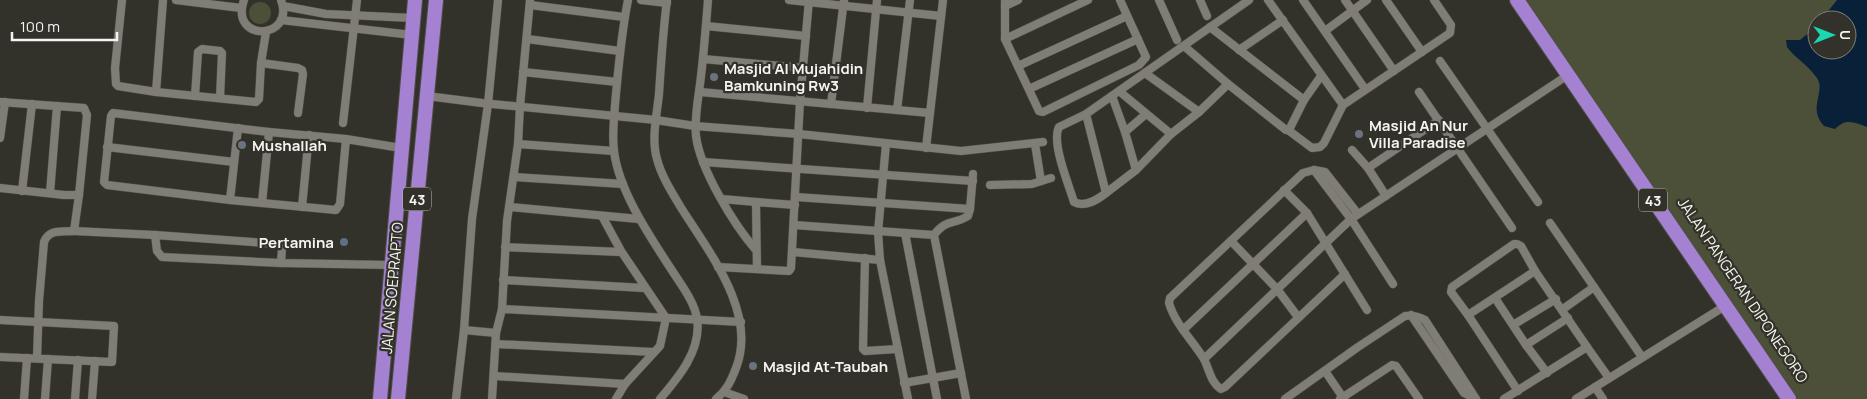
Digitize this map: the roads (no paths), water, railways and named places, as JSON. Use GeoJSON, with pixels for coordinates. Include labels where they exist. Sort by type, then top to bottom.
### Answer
{"type":"FeatureCollection","features":[{"type":"Feature","properties":{"kind":"highway","name":"JALAN SOEPRAPTO"},"geometry":{"type":"LineString","coordinates":[[380,399],[415,0]]}},
{"type":"Feature","properties":{"kind":"highway","name":"JALAN SOEPRAPTO"},"geometry":{"type":"LineString","coordinates":[[398,399],[436,0]]}},
{"type":"Feature","properties":{"kind":"highway","name":"JALAN PANGERAN DIPONEGORO"},"geometry":{"type":"LineString","coordinates":[[1517,0],[1789,399]]}},
{"type":"Feature","properties":{"kind":"highway","name":"JALAN PANGERAN DIPONEGORO"},"geometry":{"type":"LineString","coordinates":[[1527,0],[1635,157],[1733,306],[1799,399]]}},
{"type":"Feature","properties":{"kind":"street"},"geometry":{"type":"LineString","coordinates":[[122,0],[114,68],[116,85],[156,92],[251,102],[258,100],[266,32]]}},
{"type":"Feature","properties":{"kind":"street"},"geometry":{"type":"LineString","coordinates":[[156,92],[163,0]]}},
{"type":"Feature","properties":{"kind":"street"},"geometry":{"type":"LineString","coordinates":[[176,0],[242,4],[241,14],[247,26],[259,32],[266,32],[278,25],[281,20],[282,3],[326,14],[413,18]]}},
{"type":"Feature","properties":{"kind":"street"},"geometry":{"type":"LineString","coordinates":[[343,122],[356,16],[356,0]]}},
{"type":"Feature","properties":{"kind":"street"},"geometry":{"type":"LineString","coordinates":[[456,399],[464,330],[472,219],[488,104],[498,0]]}},
{"type":"Feature","properties":{"kind":"street"},"geometry":{"type":"LineString","coordinates":[[628,0],[624,17],[617,82],[614,150],[623,184],[639,219],[682,286],[694,308],[697,319],[694,350],[660,399]]}},
{"type":"Feature","properties":{"kind":"street"},"geometry":{"type":"LineString","coordinates":[[642,0],[667,2],[655,147],[661,170],[672,193],[718,267],[739,311],[742,342],[738,362],[730,384],[716,399]]}},
{"type":"Feature","properties":{"kind":"street"},"geometry":{"type":"LineString","coordinates":[[708,0],[704,59],[695,126],[696,138],[704,162],[722,199],[746,239],[756,250]]}},
{"type":"Feature","properties":{"kind":"street"},"geometry":{"type":"LineString","coordinates":[[789,0],[844,3],[876,10],[941,16]]}},
{"type":"Feature","properties":{"kind":"street"},"geometry":{"type":"LineString","coordinates":[[867,108],[877,0]]}},
{"type":"Feature","properties":{"kind":"street"},"geometry":{"type":"LineString","coordinates":[[897,110],[910,0]]}},
{"type":"Feature","properties":{"kind":"street"},"geometry":{"type":"LineString","coordinates":[[926,148],[943,0]]}},
{"type":"Feature","properties":{"kind":"street"},"geometry":{"type":"LineString","coordinates":[[1018,0],[1005,3],[1005,39],[1038,111],[1043,112],[1139,65],[1146,57],[1120,0]]}},
{"type":"Feature","properties":{"kind":"street"},"geometry":{"type":"LineString","coordinates":[[1005,39],[1088,0]]}},
{"type":"Feature","properties":{"kind":"street"},"geometry":{"type":"LineString","coordinates":[[1159,0],[1177,40]]}},
{"type":"Feature","properties":{"kind":"street"},"geometry":{"type":"LineString","coordinates":[[1200,0],[1207,16]]}},
{"type":"Feature","properties":{"kind":"street"},"geometry":{"type":"LineString","coordinates":[[1228,84],[1199,112],[1170,134],[1136,170],[1106,193],[1089,203],[1080,205],[1074,202],[1058,144],[1057,132],[1060,127],[1086,114],[1249,0]]}},
{"type":"Feature","properties":{"kind":"street"},"geometry":{"type":"LineString","coordinates":[[1268,0],[1343,105]]}},
{"type":"Feature","properties":{"kind":"street"},"geometry":{"type":"LineString","coordinates":[[1303,0],[1365,89]]}},
{"type":"Feature","properties":{"kind":"street"},"geometry":{"type":"LineString","coordinates":[[1345,0],[1394,71]]}},
{"type":"Feature","properties":{"kind":"street"},"geometry":{"type":"LineString","coordinates":[[1325,31],[1367,0]]}},
{"type":"Feature","properties":{"kind":"street"},"geometry":{"type":"LineString","coordinates":[[1386,0],[1422,52]]}},
{"type":"Feature","properties":{"kind":"street"},"geometry":{"type":"LineString","coordinates":[[1184,46],[1283,128],[1312,148],[1320,147],[1324,143],[1343,105],[1451,31],[1451,25],[1434,0]]}},
{"type":"Feature","properties":{"kind":"street"},"geometry":{"type":"LineString","coordinates":[[718,267],[788,271],[791,268],[800,101],[809,1]]}},
{"type":"Feature","properties":{"kind":"street"},"geometry":{"type":"LineString","coordinates":[[492,399],[496,333],[502,309],[506,247],[518,144],[530,3],[624,17]]}},
{"type":"Feature","properties":{"kind":"street"},"geometry":{"type":"LineString","coordinates":[[831,104],[844,3]]}},
{"type":"Feature","properties":{"kind":"street"},"geometry":{"type":"LineString","coordinates":[[1018,66],[1127,16]]}},
{"type":"Feature","properties":{"kind":"street"},"geometry":{"type":"LineString","coordinates":[[281,20],[412,35]]}},
{"type":"Feature","properties":{"kind":"street"},"geometry":{"type":"LineString","coordinates":[[1239,50],[1282,20]]}},
{"type":"Feature","properties":{"kind":"street"},"geometry":{"type":"LineString","coordinates":[[706,26],[806,36]]}},
{"type":"Feature","properties":{"kind":"street"},"geometry":{"type":"LineString","coordinates":[[1210,27],[1304,100]]}},
{"type":"Feature","properties":{"kind":"street"},"geometry":{"type":"LineString","coordinates":[[527,39],[620,51]]}},
{"type":"Feature","properties":{"kind":"street"},"geometry":{"type":"LineString","coordinates":[[1029,89],[1138,39]]}},
{"type":"Feature","properties":{"kind":"street"},"geometry":{"type":"LineString","coordinates":[[195,96],[198,52],[202,49],[220,51],[222,53],[220,98]]}},
{"type":"Feature","properties":{"kind":"street"},"geometry":{"type":"LineString","coordinates":[[704,59],[804,68]]}},
{"type":"Feature","properties":{"kind":"street"},"geometry":{"type":"LineString","coordinates":[[1440,61],[1538,202]]}},
{"type":"Feature","properties":{"kind":"street"},"geometry":{"type":"LineString","coordinates":[[261,63],[302,70],[298,113]]}},
{"type":"Feature","properties":{"kind":"street"},"geometry":{"type":"LineString","coordinates":[[523,72],[617,82]]}},
{"type":"Feature","properties":{"kind":"street"},"geometry":{"type":"LineString","coordinates":[[1145,74],[1199,112]]}},
{"type":"Feature","properties":{"kind":"street"},"geometry":{"type":"LineString","coordinates":[[1204,359],[1351,219],[1568,75]]}},
{"type":"Feature","properties":{"kind":"street"},"geometry":{"type":"LineString","coordinates":[[1288,130],[1304,100],[1321,76]]}},
{"type":"Feature","properties":{"kind":"street"},"geometry":{"type":"LineString","coordinates":[[700,92],[930,113]]}},
{"type":"Feature","properties":{"kind":"street"},"geometry":{"type":"LineString","coordinates":[[1420,92],[1512,228]]}},
{"type":"Feature","properties":{"kind":"street"},"geometry":{"type":"LineString","coordinates":[[1116,93],[1170,134]]}},
{"type":"Feature","properties":{"kind":"street"},"geometry":{"type":"LineString","coordinates":[[1116,93],[1136,170]]}},
{"type":"Feature","properties":{"kind":"street"},"geometry":{"type":"LineString","coordinates":[[427,96],[488,104],[656,120],[695,126],[799,134],[961,151],[1039,143],[1042,181]]}},
{"type":"Feature","properties":{"kind":"street"},"geometry":{"type":"LineString","coordinates":[[0,138],[2,102],[84,108],[87,113],[74,231]]}},
{"type":"Feature","properties":{"kind":"street"},"geometry":{"type":"LineString","coordinates":[[22,191],[32,104]]}},
{"type":"Feature","properties":{"kind":"street"},"geometry":{"type":"LineString","coordinates":[[50,193],[57,106]]}},
{"type":"Feature","properties":{"kind":"street"},"geometry":{"type":"LineString","coordinates":[[346,139],[339,206],[334,210],[262,204],[106,184],[104,182],[111,116],[114,113],[269,132],[346,139],[401,148]]}},
{"type":"Feature","properties":{"kind":"street"},"geometry":{"type":"LineString","coordinates":[[1086,114],[1106,193]]}},
{"type":"Feature","properties":{"kind":"street"},"geometry":{"type":"LineString","coordinates":[[1125,132],[1146,114]]}},
{"type":"Feature","properties":{"kind":"street"},"geometry":{"type":"LineString","coordinates":[[1368,168],[1439,120]]}},
{"type":"Feature","properties":{"kind":"street"},"geometry":{"type":"LineString","coordinates":[[230,200],[238,128]]}},
{"type":"Feature","properties":{"kind":"street"},"geometry":{"type":"LineString","coordinates":[[262,204],[269,132]]}},
{"type":"Feature","properties":{"kind":"street"},"geometry":{"type":"LineString","coordinates":[[302,207],[308,135]]}},
{"type":"Feature","properties":{"kind":"street"},"geometry":{"type":"LineString","coordinates":[[518,144],[614,150]]}},
{"type":"Feature","properties":{"kind":"street"},"geometry":{"type":"LineString","coordinates":[[886,144],[878,232],[880,260],[908,399]]}},
{"type":"Feature","properties":{"kind":"street"},"geometry":{"type":"LineString","coordinates":[[107,148],[234,162]]}},
{"type":"Feature","properties":{"kind":"street"},"geometry":{"type":"LineString","coordinates":[[1352,150],[1368,168],[1386,196]]}},
{"type":"Feature","properties":{"kind":"street"},"geometry":{"type":"LineString","coordinates":[[704,162],[883,175],[973,177],[970,209],[967,217],[948,222],[941,226],[934,235],[966,399]]}},
{"type":"Feature","properties":{"kind":"street"},"geometry":{"type":"LineString","coordinates":[[1345,274],[1221,389],[1216,386],[1204,359],[1183,330],[1170,306],[1169,300],[1303,173],[1314,170],[1326,172],[1358,214]]}},
{"type":"Feature","properties":{"kind":"street"},"geometry":{"type":"LineString","coordinates":[[1314,170],[1351,219],[1394,284]]}},
{"type":"Feature","properties":{"kind":"street"},"geometry":{"type":"LineString","coordinates":[[514,177],[623,184]]}},
{"type":"Feature","properties":{"kind":"street"},"geometry":{"type":"LineString","coordinates":[[990,185],[1032,184],[1051,178]]}},
{"type":"Feature","properties":{"kind":"street"},"geometry":{"type":"LineString","coordinates":[[0,188],[79,195]]}},
{"type":"Feature","properties":{"kind":"street"},"geometry":{"type":"LineString","coordinates":[[1284,190],[1307,213],[1367,310]]}},
{"type":"Feature","properties":{"kind":"street"},"geometry":{"type":"LineString","coordinates":[[722,199],[756,202],[880,203],[970,209]]}},
{"type":"Feature","properties":{"kind":"street"},"geometry":{"type":"LineString","coordinates":[[756,202],[757,269]]}},
{"type":"Feature","properties":{"kind":"street"},"geometry":{"type":"LineString","coordinates":[[510,207],[639,219]]}},
{"type":"Feature","properties":{"kind":"street"},"geometry":{"type":"LineString","coordinates":[[1183,330],[1307,213]]}},
{"type":"Feature","properties":{"kind":"street"},"geometry":{"type":"LineString","coordinates":[[602,216],[644,288],[666,318],[660,346],[625,384],[616,399]]}},
{"type":"Feature","properties":{"kind":"street"},"geometry":{"type":"LineString","coordinates":[[1550,223],[1642,357]]}},
{"type":"Feature","properties":{"kind":"street"},"geometry":{"type":"LineString","coordinates":[[794,225],[934,235]]}},
{"type":"Feature","properties":{"kind":"street"},"geometry":{"type":"LineString","coordinates":[[37,358],[44,242],[51,233],[74,231],[279,244],[282,248],[281,263]]}},
{"type":"Feature","properties":{"kind":"street"},"geometry":{"type":"LineString","coordinates":[[905,233],[937,399]]}},
{"type":"Feature","properties":{"kind":"street"},"geometry":{"type":"LineString","coordinates":[[156,235],[156,251],[162,257],[281,263],[391,265]]}},
{"type":"Feature","properties":{"kind":"street"},"geometry":{"type":"LineString","coordinates":[[1231,241],[1277,289],[1298,317]]}},
{"type":"Feature","properties":{"kind":"street"},"geometry":{"type":"LineString","coordinates":[[1518,390],[1468,316],[1452,296],[1451,289],[1514,244],[1520,246],[1535,271],[1609,378]]}},
{"type":"Feature","properties":{"kind":"street"},"geometry":{"type":"LineString","coordinates":[[506,247],[622,252]]}},
{"type":"Feature","properties":{"kind":"street"},"geometry":{"type":"LineString","coordinates":[[793,252],[880,260]]}},
{"type":"Feature","properties":{"kind":"street"},"geometry":{"type":"LineString","coordinates":[[865,258],[862,347],[865,351],[898,349]]}},
{"type":"Feature","properties":{"kind":"street"},"geometry":{"type":"LineString","coordinates":[[1468,316],[1535,271]]}},
{"type":"Feature","properties":{"kind":"street"},"geometry":{"type":"LineString","coordinates":[[503,280],[644,288]]}},
{"type":"Feature","properties":{"kind":"street"},"geometry":{"type":"LineString","coordinates":[[1563,309],[1594,287]]}},
{"type":"Feature","properties":{"kind":"street"},"geometry":{"type":"LineString","coordinates":[[1495,298],[1547,373]]}},
{"type":"Feature","properties":{"kind":"street"},"geometry":{"type":"LineString","coordinates":[[1513,324],[1556,299]]}},
{"type":"Feature","properties":{"kind":"street"},"geometry":{"type":"LineString","coordinates":[[1576,399],[1725,306]]}},
{"type":"Feature","properties":{"kind":"street"},"geometry":{"type":"LineString","coordinates":[[502,309],[741,322]]}},
{"type":"Feature","properties":{"kind":"street"},"geometry":{"type":"LineString","coordinates":[[1285,399],[1405,316],[1418,316],[1425,320],[1476,399]]}},
{"type":"Feature","properties":{"kind":"street"},"geometry":{"type":"LineString","coordinates":[[1526,345],[1568,318]]}},
{"type":"Feature","properties":{"kind":"street"},"geometry":{"type":"LineString","coordinates":[[0,320],[114,326],[112,362],[0,357]]}},
{"type":"Feature","properties":{"kind":"street"},"geometry":{"type":"LineString","coordinates":[[464,330],[496,333]]}},
{"type":"Feature","properties":{"kind":"street"},"geometry":{"type":"LineString","coordinates":[[496,344],[653,352]]}},
{"type":"Feature","properties":{"kind":"street"},"geometry":{"type":"LineString","coordinates":[[1504,399],[1587,347]]}},
{"type":"Feature","properties":{"kind":"street"},"geometry":{"type":"LineString","coordinates":[[24,399],[27,358]]}},
{"type":"Feature","properties":{"kind":"street"},"geometry":{"type":"LineString","coordinates":[[45,399],[48,359]]}},
{"type":"Feature","properties":{"kind":"street"},"geometry":{"type":"LineString","coordinates":[[75,399],[78,360]]}},
{"type":"Feature","properties":{"kind":"street"},"geometry":{"type":"LineString","coordinates":[[92,399],[95,361]]}},
{"type":"Feature","properties":{"kind":"street"},"geometry":{"type":"LineString","coordinates":[[1325,371],[1342,398],[1392,365],[1396,366],[1419,399]]}},
{"type":"Feature","properties":{"kind":"street"},"geometry":{"type":"LineString","coordinates":[[904,383],[961,373]]}},
{"type":"Feature","properties":{"kind":"street"},"geometry":{"type":"LineString","coordinates":[[494,376],[625,384]]}},
{"type":"Feature","properties":{"kind":"street"},"geometry":{"type":"LineString","coordinates":[[1595,387],[1603,399]]}},
{"type":"Feature","properties":{"kind":"street"},"geometry":{"type":"LineString","coordinates":[[724,392],[744,399]]}},
{"type":"Feature","properties":{"kind":"water"},"geometry":{"type":"Polygon","coordinates":[[[1837,0],[1867,0],[1867,127],[1850,122],[1843,123],[1835,129],[1824,126],[1817,113],[1820,89],[1817,78],[1787,47],[1786,40],[1800,40],[1807,34],[1807,60],[1857,60],[1857,10],[1829,10],[1837,0]]]}},
{"type":"Feature","properties":{"kind":"place","name":"Masjid Al Mujahidin Bamkuning Rw3"},"geometry":{"type":"Point","coordinates":[714,77]}},
{"type":"Feature","properties":{"kind":"place","name":"Masjid An Nur Villa Paradise"},"geometry":{"type":"Point","coordinates":[1359,134]}},
{"type":"Feature","properties":{"kind":"place","name":"Mushallah"},"geometry":{"type":"Point","coordinates":[242,145]}},
{"type":"Feature","properties":{"kind":"place","name":"Pertamina"},"geometry":{"type":"Point","coordinates":[344,242]}},
{"type":"Feature","properties":{"kind":"place","name":"Masjid At-Taubah"},"geometry":{"type":"Point","coordinates":[753,366]}}]}
